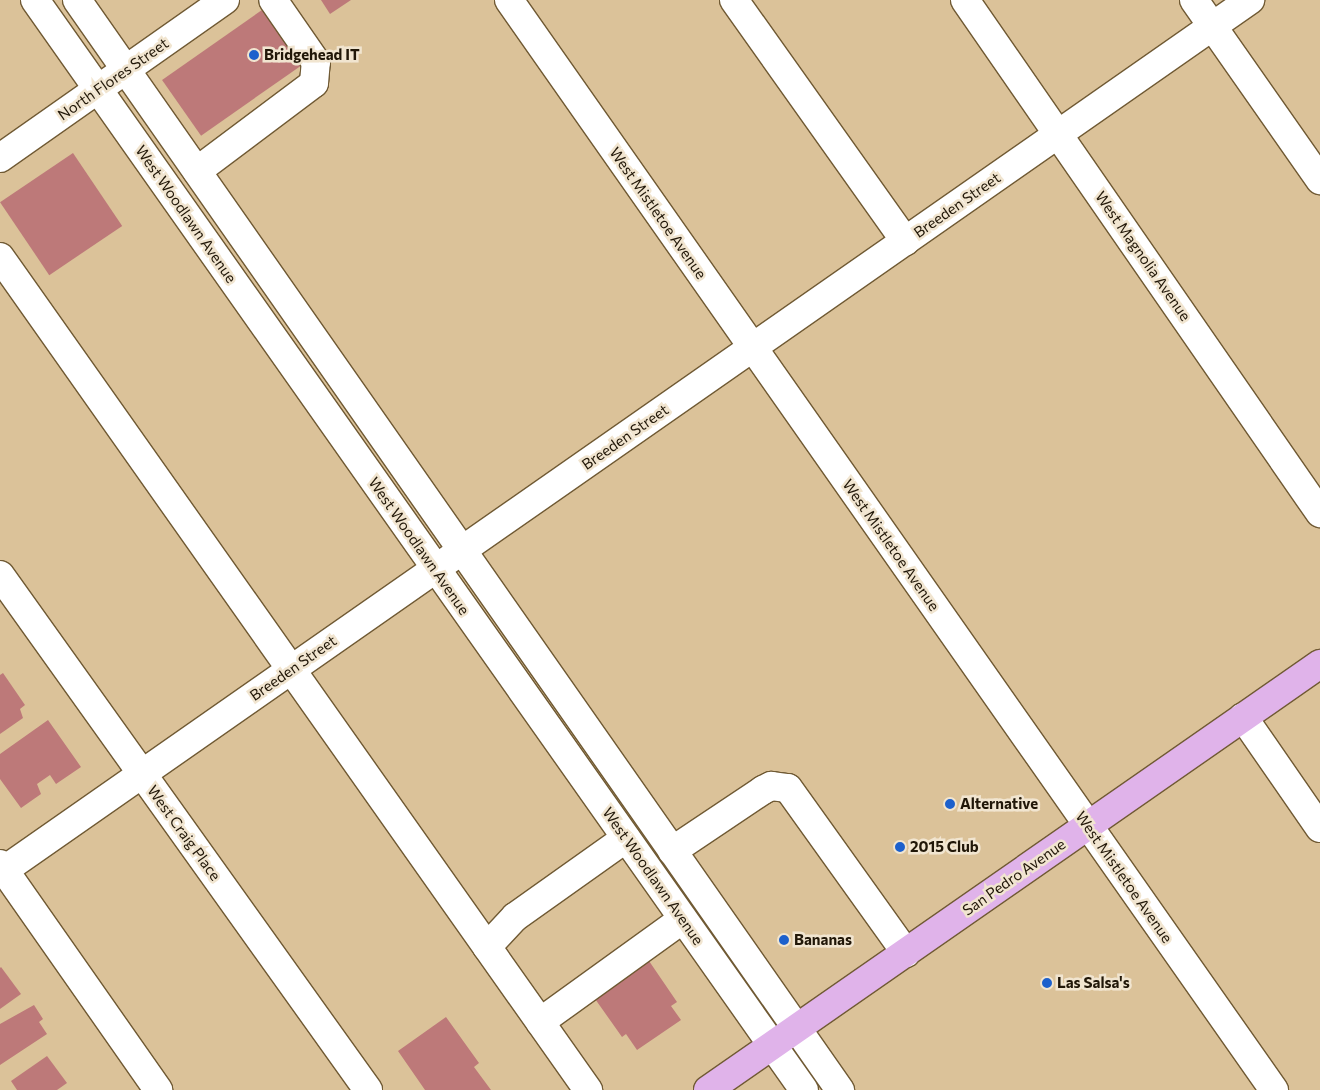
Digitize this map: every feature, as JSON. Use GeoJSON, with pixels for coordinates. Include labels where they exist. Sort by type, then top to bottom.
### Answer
{"type":"FeatureCollection","features":[{"type":"Feature","properties":{"kind":"main road","name":"San Pedro Avenue"},"geometry":{"type":"LineString","coordinates":[[708,1090],[798,1030],[1087,825],[1320,664]]}},
{"type":"Feature","properties":{"kind":"street","name":"West Woodlawn Avenue"},"geometry":{"type":"LineString","coordinates":[[35,0],[804,1090]]}},
{"type":"Feature","properties":{"kind":"street","name":"West Woodlawn Avenue"},"geometry":{"type":"LineString","coordinates":[[77,0],[840,1090]]}},
{"type":"Feature","properties":{"kind":"street","name":"North Flores Street"},"geometry":{"type":"LineString","coordinates":[[0,158],[225,0]]}},
{"type":"Feature","properties":{"kind":"street"},"geometry":{"type":"LineString","coordinates":[[197,171],[314,83],[316,62],[273,0]]}},
{"type":"Feature","properties":{"kind":"street","name":"West Mistletoe Avenue"},"geometry":{"type":"LineString","coordinates":[[509,0],[1274,1090]]}},
{"type":"Feature","properties":{"kind":"street"},"geometry":{"type":"LineString","coordinates":[[734,0],[905,241]]}},
{"type":"Feature","properties":{"kind":"street","name":"West Magnolia Avenue"},"geometry":{"type":"LineString","coordinates":[[965,0],[1320,512]]}},
{"type":"Feature","properties":{"kind":"street"},"geometry":{"type":"LineString","coordinates":[[1194,0],[1320,180]]}},
{"type":"Feature","properties":{"kind":"street","name":"Breeden Street"},"geometry":{"type":"LineString","coordinates":[[2,869],[290,671],[1250,0]]}},
{"type":"Feature","properties":{"kind":"street"},"geometry":{"type":"LineString","coordinates":[[0,257],[290,671],[588,1090]]}},
{"type":"Feature","properties":{"kind":"street","name":"West Craig Place"},"geometry":{"type":"LineString","coordinates":[[0,575],[368,1090]]}},
{"type":"Feature","properties":{"kind":"street"},"geometry":{"type":"LineString","coordinates":[[1243,717],[1320,828]]}},
{"type":"Feature","properties":{"kind":"street"},"geometry":{"type":"LineString","coordinates":[[672,850],[763,790],[771,786],[788,788],[906,953]]}},
{"type":"Feature","properties":{"kind":"street"},"geometry":{"type":"LineString","coordinates":[[487,947],[515,917],[626,838]]}},
{"type":"Feature","properties":{"kind":"street"},"geometry":{"type":"LineString","coordinates":[[2,869],[158,1090]]}},
{"type":"Feature","properties":{"kind":"street"},"geometry":{"type":"LineString","coordinates":[[540,1022],[683,920]]}},
{"type":"Feature","properties":{"kind":"building"},"geometry":{"type":"Polygon","coordinates":[[[321,0],[351,0],[330,14],[321,0]]]}},
{"type":"Feature","properties":{"kind":"building"},"geometry":{"type":"Polygon","coordinates":[[[262,10],[301,66],[201,136],[162,80],[262,10]]]}},
{"type":"Feature","properties":{"kind":"building"},"geometry":{"type":"Polygon","coordinates":[[[73,153],[122,226],[49,275],[0,202],[73,153]]]}},
{"type":"Feature","properties":{"kind":"building"},"geometry":{"type":"Polygon","coordinates":[[[3,673],[25,705],[20,709],[23,718],[0,734],[0,675],[3,673]]]}},
{"type":"Feature","properties":{"kind":"building"},"geometry":{"type":"Polygon","coordinates":[[[48,720],[81,767],[56,784],[50,775],[37,784],[41,794],[21,808],[0,779],[0,754],[48,720]]]}},
{"type":"Feature","properties":{"kind":"building"},"geometry":{"type":"Polygon","coordinates":[[[647,958],[677,1002],[671,1006],[681,1020],[637,1050],[626,1034],[622,1037],[593,996],[647,958]]]}},
{"type":"Feature","properties":{"kind":"building"},"geometry":{"type":"Polygon","coordinates":[[[0,968],[21,994],[0,1009],[0,968]]]}},
{"type":"Feature","properties":{"kind":"building"},"geometry":{"type":"Polygon","coordinates":[[[34,1005],[43,1019],[39,1022],[47,1034],[0,1065],[0,1024],[34,1005]]]}},
{"type":"Feature","properties":{"kind":"building"},"geometry":{"type":"Polygon","coordinates":[[[446,1017],[479,1063],[474,1067],[491,1090],[425,1090],[398,1051],[446,1017]]]}},
{"type":"Feature","properties":{"kind":"building"},"geometry":{"type":"Polygon","coordinates":[[[47,1056],[67,1083],[57,1090],[17,1090],[11,1081],[47,1056]]]}},
{"type":"Feature","properties":{"kind":"place","name":"Bridgehead IT"},"geometry":{"type":"Point","coordinates":[254,55]}},
{"type":"Feature","properties":{"kind":"place","name":"Alternative"},"geometry":{"type":"Point","coordinates":[950,804]}},
{"type":"Feature","properties":{"kind":"place","name":"2015 Club"},"geometry":{"type":"Point","coordinates":[900,847]}},
{"type":"Feature","properties":{"kind":"place","name":"Bananas"},"geometry":{"type":"Point","coordinates":[784,940]}},
{"type":"Feature","properties":{"kind":"place","name":"Las Salsa's"},"geometry":{"type":"Point","coordinates":[1047,983]}}]}
